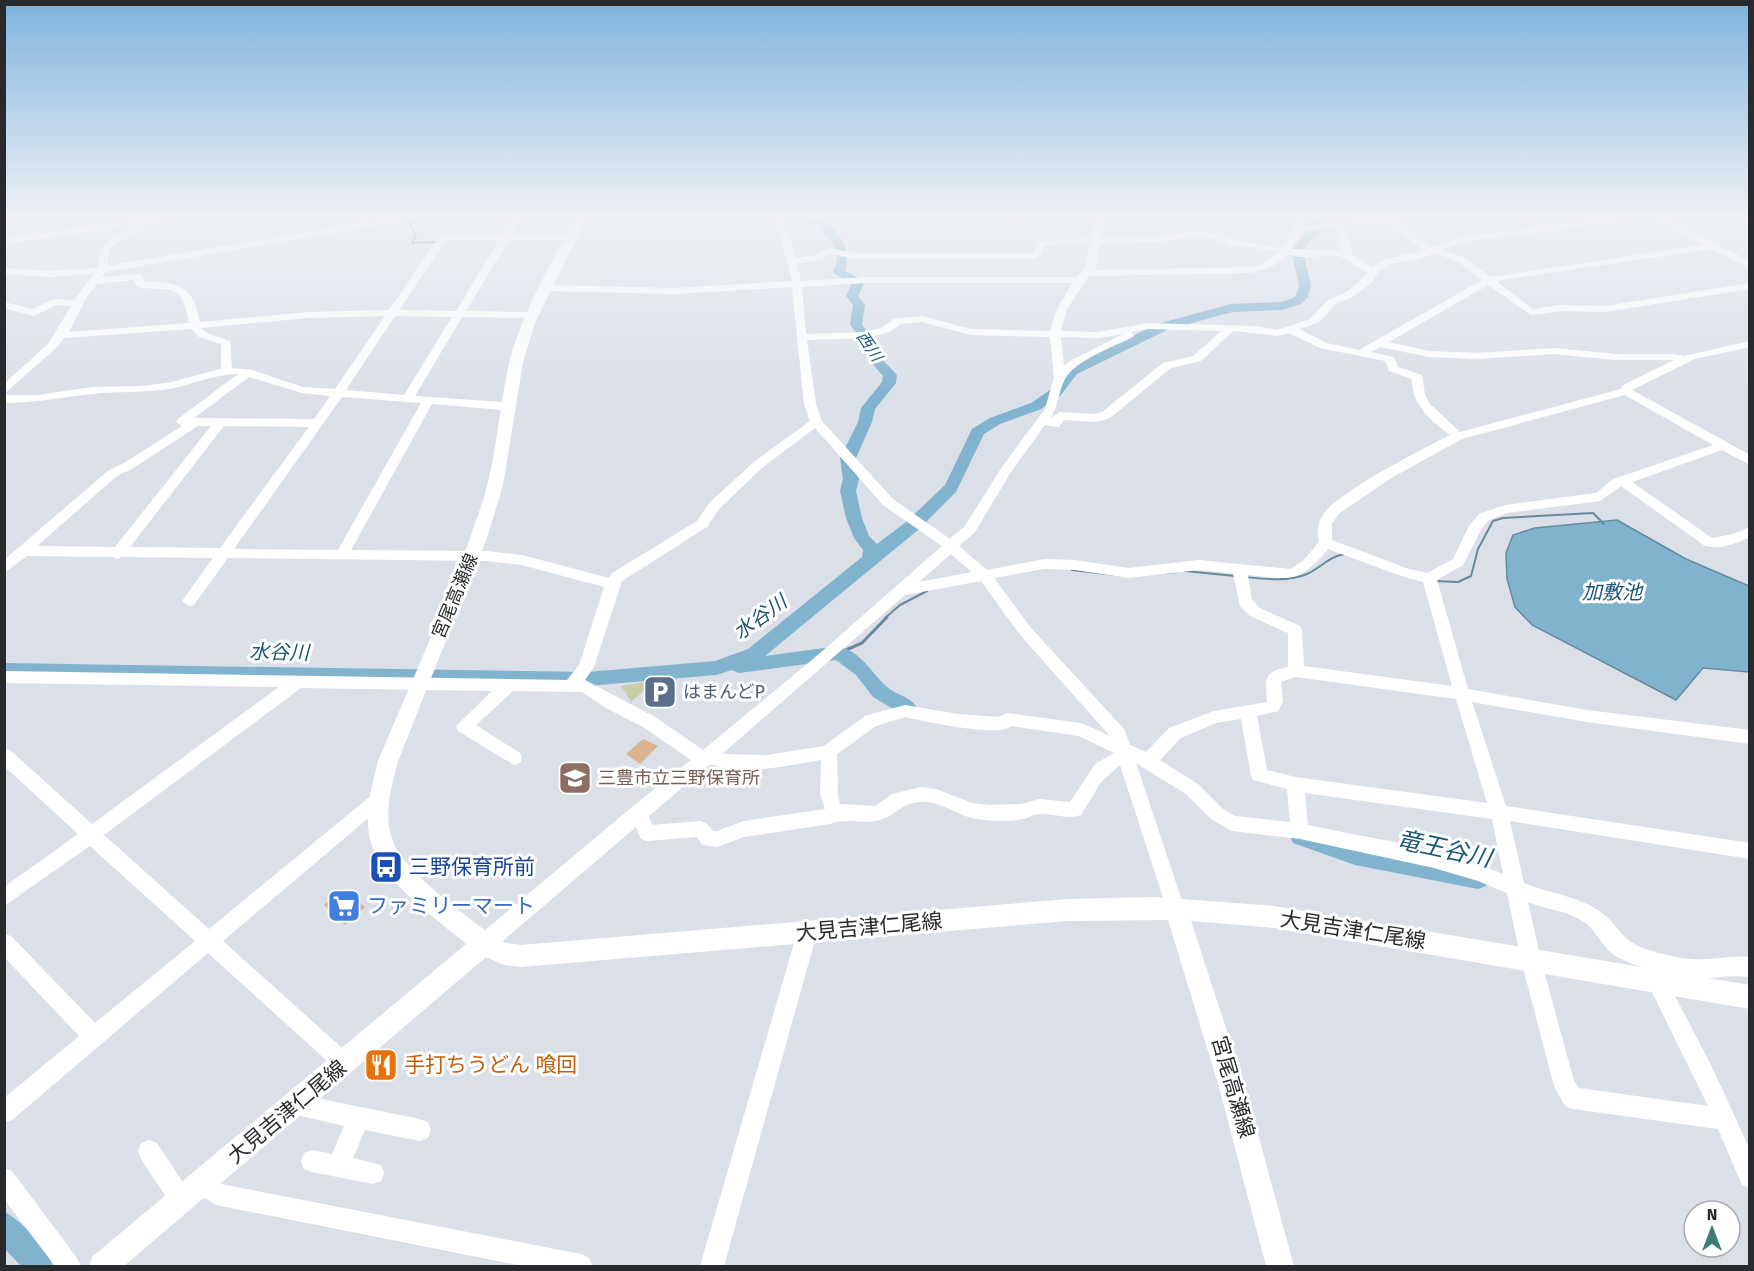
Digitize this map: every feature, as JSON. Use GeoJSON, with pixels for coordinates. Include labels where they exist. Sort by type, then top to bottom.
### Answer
{"type":"FeatureCollection","features":[{"type":"Feature","properties":{"kind":"main road","name":"宮尾高瀬線"},"geometry":{"type":"LineString","coordinates":[[483,944],[410,882],[391,859],[381,840],[379,799],[388,761],[472,556],[495,485],[516,362],[532,315],[552,274]]}},
{"type":"Feature","properties":{"kind":"main road","name":"大見吉津仁尾線"},"geometry":{"type":"LineString","coordinates":[[103,1266],[296,1105],[483,944],[504,954],[521,956],[1068,910],[1176,910],[1317,924],[1749,997]]}},
{"type":"Feature","properties":{"kind":"main road","name":"宮尾高瀬線"},"geometry":{"type":"LineString","coordinates":[[1176,910],[1216,1027],[1244,1124],[1280,1266]]}},
{"type":"Feature","properties":{"kind":"street"},"geometry":{"type":"LineString","coordinates":[[4,391],[61,335],[78,303],[98,274]]}},
{"type":"Feature","properties":{"kind":"street"},"geometry":{"type":"LineString","coordinates":[[189,601],[318,423],[418,274]]}},
{"type":"Feature","properties":{"kind":"street"},"geometry":{"type":"LineString","coordinates":[[408,398],[484,274]]}},
{"type":"Feature","properties":{"kind":"street"},"geometry":{"type":"LineString","coordinates":[[795,274],[810,404],[816,422],[888,502],[951,546],[986,577],[1026,632],[1118,734],[1176,910]]}},
{"type":"Feature","properties":{"kind":"street"},"geometry":{"type":"LineString","coordinates":[[545,288],[674,291],[866,280],[1128,274]]}},
{"type":"Feature","properties":{"kind":"street"},"geometry":{"type":"LineString","coordinates":[[801,337],[868,335],[885,330],[898,321],[922,319],[971,332],[1055,332],[1098,335],[1148,326],[1257,328],[1278,333],[1292,330],[1320,317],[1321,312],[1332,302],[1352,293],[1371,274]]}},
{"type":"Feature","properties":{"kind":"street"},"geometry":{"type":"LineString","coordinates":[[1479,274],[1531,312],[1561,308],[1605,309],[1749,286]]}},
{"type":"Feature","properties":{"kind":"street"},"geometry":{"type":"LineString","coordinates":[[1360,353],[1488,281],[1531,274]]}},
{"type":"Feature","properties":{"kind":"street"},"geometry":{"type":"LineString","coordinates":[[483,944],[824,658],[970,529],[1006,470],[1051,409],[1059,376],[1055,332],[1062,309],[1082,276]]}},
{"type":"Feature","properties":{"kind":"street"},"geometry":{"type":"LineString","coordinates":[[93,281],[137,277],[141,285],[177,286],[185,293],[195,326],[202,335],[221,339],[226,343],[227,371]]}},
{"type":"Feature","properties":{"kind":"street"},"geometry":{"type":"LineString","coordinates":[[4,305],[34,313],[54,302],[78,303]]}},
{"type":"Feature","properties":{"kind":"street"},"geometry":{"type":"LineString","coordinates":[[61,335],[129,334],[307,315],[393,313],[532,315]]}},
{"type":"Feature","properties":{"kind":"street"},"geometry":{"type":"LineString","coordinates":[[1059,376],[1074,363],[1148,326]]}},
{"type":"Feature","properties":{"kind":"street"},"geometry":{"type":"LineString","coordinates":[[1043,420],[1055,424],[1060,416],[1096,418],[1106,415],[1167,365],[1197,359],[1230,328]]}},
{"type":"Feature","properties":{"kind":"street"},"geometry":{"type":"LineString","coordinates":[[1292,330],[1324,346],[1390,359],[1393,369],[1418,377],[1415,389],[1418,395],[1433,416],[1458,436]]}},
{"type":"Feature","properties":{"kind":"street"},"geometry":{"type":"LineString","coordinates":[[1379,343],[1429,354],[1478,356],[1554,351],[1616,357],[1683,359]]}},
{"type":"Feature","properties":{"kind":"street"},"geometry":{"type":"LineString","coordinates":[[1626,391],[1627,387],[1683,359],[1749,344]]}},
{"type":"Feature","properties":{"kind":"street"},"geometry":{"type":"LineString","coordinates":[[4,399],[37,399],[93,390],[161,387],[227,371],[248,372],[302,390],[340,391],[502,406]]}},
{"type":"Feature","properties":{"kind":"street"},"geometry":{"type":"LineString","coordinates":[[248,372],[182,422],[318,423]]}},
{"type":"Feature","properties":{"kind":"street"},"geometry":{"type":"LineString","coordinates":[[1326,543],[1323,529],[1329,514],[1418,457],[1458,436],[1626,391],[1749,461]]}},
{"type":"Feature","properties":{"kind":"street"},"geometry":{"type":"LineString","coordinates":[[341,556],[429,399]]}},
{"type":"Feature","properties":{"kind":"street"},"geometry":{"type":"LineString","coordinates":[[571,685],[586,667],[612,584],[617,577],[702,524],[714,506],[759,464],[816,422]]}},
{"type":"Feature","properties":{"kind":"street"},"geometry":{"type":"LineString","coordinates":[[4,568],[113,473],[128,466],[194,423]]}},
{"type":"Feature","properties":{"kind":"street"},"geometry":{"type":"LineString","coordinates":[[117,554],[220,423]]}},
{"type":"Feature","properties":{"kind":"street"},"geometry":{"type":"LineString","coordinates":[[1326,543],[1406,573],[1429,578],[1458,562],[1476,526],[1484,517],[1505,509],[1600,497],[1622,481],[1724,446]]}},
{"type":"Feature","properties":{"kind":"street"},"geometry":{"type":"LineString","coordinates":[[1622,481],[1710,543],[1736,538],[1749,531]]}},
{"type":"Feature","properties":{"kind":"street"},"geometry":{"type":"LineString","coordinates":[[1736,538],[1749,545]]}},
{"type":"Feature","properties":{"kind":"street"},"geometry":{"type":"LineString","coordinates":[[903,590],[986,577],[1044,564],[1074,565],[1128,573],[1199,565],[1240,574],[1292,574],[1308,564],[1326,543]]}},
{"type":"Feature","properties":{"kind":"street"},"geometry":{"type":"LineString","coordinates":[[24,551],[117,554],[472,556],[522,561],[612,584]]}},
{"type":"Feature","properties":{"kind":"street"},"geometry":{"type":"LineString","coordinates":[[1240,574],[1245,602],[1255,612],[1295,630],[1296,671]]}},
{"type":"Feature","properties":{"kind":"street"},"geometry":{"type":"LineString","coordinates":[[1429,578],[1476,743],[1499,812],[1531,960],[1565,1086],[1573,1098],[1725,1119]]}},
{"type":"Feature","properties":{"kind":"street"},"geometry":{"type":"LineString","coordinates":[[1148,761],[1175,733],[1214,717],[1272,707],[1275,701],[1273,681],[1278,675],[1296,671],[1464,695],[1587,716],[1749,737]]}},
{"type":"Feature","properties":{"kind":"street"},"geometry":{"type":"LineString","coordinates":[[4,677],[300,680],[422,677],[510,684],[585,686],[612,704],[649,722],[705,758],[762,762],[829,752]]}},
{"type":"Feature","properties":{"kind":"street"},"geometry":{"type":"LineString","coordinates":[[4,898],[300,680]]}},
{"type":"Feature","properties":{"kind":"street"},"geometry":{"type":"LineString","coordinates":[[510,684],[464,726],[514,758]]}},
{"type":"Feature","properties":{"kind":"street"},"geometry":{"type":"LineString","coordinates":[[837,812],[834,811],[830,802],[829,752],[871,721],[905,711],[958,721],[1003,724],[1007,719],[1081,730],[1148,761],[1192,789],[1217,814],[1232,823],[1299,831],[1434,860],[1480,873],[1517,892],[1577,907],[1592,916],[1623,950],[1650,960],[1691,969],[1708,966],[1749,967]]}},
{"type":"Feature","properties":{"kind":"street"},"geometry":{"type":"LineString","coordinates":[[1248,712],[1258,758],[1259,775],[1295,784],[1499,812],[1749,851]]}},
{"type":"Feature","properties":{"kind":"street"},"geometry":{"type":"LineString","coordinates":[[638,812],[648,833],[700,829],[708,838],[717,839],[744,829],[830,816],[837,812],[875,814],[883,812],[898,799],[921,794],[936,796],[971,810],[989,813],[1021,812],[1039,806],[1076,810],[1100,770],[1125,752]]}},
{"type":"Feature","properties":{"kind":"street"},"geometry":{"type":"LineString","coordinates":[[4,755],[344,1064]]}},
{"type":"Feature","properties":{"kind":"street"},"geometry":{"type":"LineString","coordinates":[[1295,784],[1299,831]]}},
{"type":"Feature","properties":{"kind":"street"},"geometry":{"type":"LineString","coordinates":[[4,1112],[379,799]]}},
{"type":"Feature","properties":{"kind":"street"},"geometry":{"type":"LineString","coordinates":[[712,1266],[807,933]]}},
{"type":"Feature","properties":{"kind":"street"},"geometry":{"type":"LineString","coordinates":[[4,943],[94,1036]]}},
{"type":"Feature","properties":{"kind":"street"},"geometry":{"type":"LineString","coordinates":[[1658,982],[1706,1076],[1749,1177]]}},
{"type":"Feature","properties":{"kind":"street"},"geometry":{"type":"LineString","coordinates":[[296,1105],[420,1130]]}},
{"type":"Feature","properties":{"kind":"street"},"geometry":{"type":"LineString","coordinates":[[338,1166],[359,1118]]}},
{"type":"Feature","properties":{"kind":"street"},"geometry":{"type":"LineString","coordinates":[[149,1151],[182,1201]]}},
{"type":"Feature","properties":{"kind":"street"},"geometry":{"type":"LineString","coordinates":[[312,1161],[373,1173]]}},
{"type":"Feature","properties":{"kind":"street"},"geometry":{"type":"LineString","coordinates":[[4,1179],[69,1266]]}},
{"type":"Feature","properties":{"kind":"street"},"geometry":{"type":"LineString","coordinates":[[202,1184],[216,1194],[581,1266]]}},
{"type":"Feature","properties":{"kind":"green space"},"geometry":{"type":"Polygon","coordinates":[[[656,680],[631,702],[621,686],[656,680]]]}},
{"type":"Feature","properties":{"kind":"water","name":"加敷池"},"geometry":{"type":"Polygon","coordinates":[[[1617,520],[1686,559],[1749,586],[1749,672],[1703,668],[1676,700],[1532,625],[1515,607],[1507,579],[1506,553],[1513,535],[1535,528],[1617,520]]]}},
{"type":"Feature","properties":{"kind":"building"},"geometry":{"type":"Polygon","coordinates":[[[643,739],[658,746],[640,764],[626,754],[643,739]]]}},
{"type":"Feature","properties":{"kind":"building","name":"ファミリーマート"},"geometry":{"type":"Polygon","coordinates":[[[342,889],[365,907],[345,925],[324,905],[342,889]]]}},
{"type":"Feature","properties":{"kind":"waterway","name":"西川"},"geometry":{"type":"LineString","coordinates":[[842,274],[859,281],[852,296],[859,305],[856,325],[872,344],[875,359],[890,375],[889,383],[868,408],[865,422],[848,458],[851,479],[848,491],[854,518],[862,538],[872,549],[869,560]]}},
{"type":"Feature","properties":{"kind":"waterway","name":"水谷川"},"geometry":{"type":"LineString","coordinates":[[869,560],[912,526],[951,488],[977,432],[995,421],[1036,406],[1055,393],[1072,371],[1162,327],[1231,308],[1282,306],[1297,301],[1302,297],[1305,285],[1302,274]]}},
{"type":"Feature","properties":{"kind":"waterway"},"geometry":{"type":"LineString","coordinates":[[1434,581],[1458,582],[1471,576],[1478,549],[1493,521],[1503,518],[1593,513],[1604,524]]}},
{"type":"Feature","properties":{"kind":"waterway"},"geometry":{"type":"LineString","coordinates":[[1245,577],[1276,579],[1300,577],[1334,557],[1345,554]]}},
{"type":"Feature","properties":{"kind":"waterway","name":"水谷川"},"geometry":{"type":"LineString","coordinates":[[4,670],[587,679],[716,668],[754,654],[869,560]]}},
{"type":"Feature","properties":{"kind":"waterway"},"geometry":{"type":"LineString","coordinates":[[1072,570],[1124,576],[1176,572]]}},
{"type":"Feature","properties":{"kind":"waterway"},"geometry":{"type":"LineString","coordinates":[[1185,571],[1235,576]]}},
{"type":"Feature","properties":{"kind":"waterway"},"geometry":{"type":"LineString","coordinates":[[885,618],[900,605],[927,591]]}},
{"type":"Feature","properties":{"kind":"waterway"},"geometry":{"type":"LineString","coordinates":[[839,653],[862,643],[887,617]]}},
{"type":"Feature","properties":{"kind":"waterway","name":"竜王谷川"},"geometry":{"type":"LineString","coordinates":[[739,666],[839,653],[863,670],[880,692],[907,708]]}},
{"type":"Feature","properties":{"kind":"waterway","name":"竜王谷川"},"geometry":{"type":"LineString","coordinates":[[1301,836],[1355,855],[1478,879]]}},
{"type":"Feature","properties":{"kind":"waterway"},"geometry":{"type":"LineString","coordinates":[[4,1226],[39,1266]]}},
{"type":"Feature","properties":{"kind":"place","name":"はまんどP"},"geometry":{"type":"Point","coordinates":[660,692]}},
{"type":"Feature","properties":{"kind":"place","name":"三豊市立三野保育所"},"geometry":{"type":"Point","coordinates":[575,778]}},
{"type":"Feature","properties":{"kind":"place","name":"三野保育所前"},"geometry":{"type":"Point","coordinates":[386,867]}},
{"type":"Feature","properties":{"kind":"place","name":"ファミリーマート"},"geometry":{"type":"Point","coordinates":[344,906]}},
{"type":"Feature","properties":{"kind":"place","name":"手打ちうどん 喰回"},"geometry":{"type":"Point","coordinates":[381,1065]}}]}
